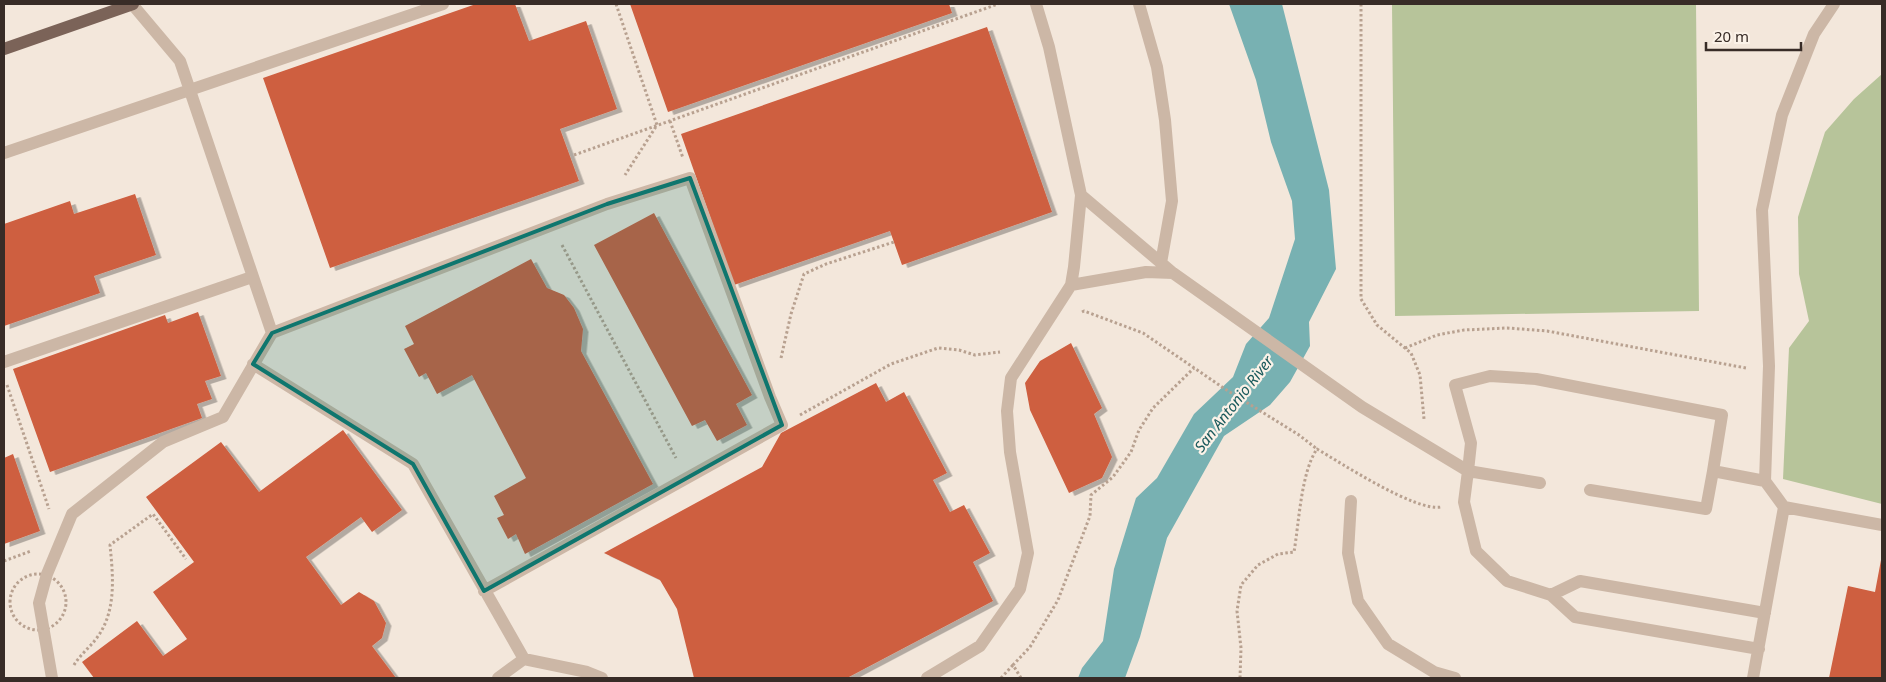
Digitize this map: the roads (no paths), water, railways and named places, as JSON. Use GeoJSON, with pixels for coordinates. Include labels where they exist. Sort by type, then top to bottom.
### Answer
{"type":"FeatureCollection","features":[{"type":"Feature","properties":{"kind":"main road"},"geometry":{"type":"LineString","coordinates":[[4,50],[132,4]]}},
{"type":"Feature","properties":{"kind":"street"},"geometry":{"type":"LineString","coordinates":[[132,4],[180,61],[272,333]]}},
{"type":"Feature","properties":{"kind":"street"},"geometry":{"type":"LineString","coordinates":[[4,153],[443,4]]}},
{"type":"Feature","properties":{"kind":"street"},"geometry":{"type":"LineString","coordinates":[[927,678],[980,646],[1020,589],[1028,553],[1010,452],[1007,411],[1011,378],[1071,285],[1081,195],[1049,47],[1036,4]]}},
{"type":"Feature","properties":{"kind":"street"},"geometry":{"type":"LineString","coordinates":[[1139,4],[1157,67],[1165,120],[1172,192],[1161,263]]}},
{"type":"Feature","properties":{"kind":"street"},"geometry":{"type":"LineString","coordinates":[[1834,4],[1814,34],[1782,115],[1762,210],[1769,366],[1765,481],[1784,507],[1882,525]]}},
{"type":"Feature","properties":{"kind":"street"},"geometry":{"type":"LineString","coordinates":[[52,678],[39,603],[47,574],[72,514],[163,442],[223,417],[272,333],[607,204],[690,178],[782,425],[484,591]]}},
{"type":"Feature","properties":{"kind":"street"},"geometry":{"type":"LineString","coordinates":[[1081,195],[1173,273],[1362,407],[1468,471],[1540,483]]}},
{"type":"Feature","properties":{"kind":"street"},"geometry":{"type":"LineString","coordinates":[[1071,285],[1146,272],[1173,273]]}},
{"type":"Feature","properties":{"kind":"street"},"geometry":{"type":"LineString","coordinates":[[4,362],[252,277]]}},
{"type":"Feature","properties":{"kind":"street"},"geometry":{"type":"LineString","coordinates":[[253,364],[413,464],[524,659]]}},
{"type":"Feature","properties":{"kind":"street"},"geometry":{"type":"LineString","coordinates":[[1590,490],[1706,508],[1722,415],[1536,379],[1490,376],[1455,385],[1471,443],[1464,502],[1476,551],[1507,581],[1551,595],[1575,617],[1759,650]]}},
{"type":"Feature","properties":{"kind":"street"},"geometry":{"type":"LineString","coordinates":[[1713,471],[1765,481]]}},
{"type":"Feature","properties":{"kind":"street"},"geometry":{"type":"LineString","coordinates":[[1351,501],[1348,553],[1358,601],[1388,644],[1434,672],[1455,678]]}},
{"type":"Feature","properties":{"kind":"street"},"geometry":{"type":"LineString","coordinates":[[1753,678],[1784,507]]}},
{"type":"Feature","properties":{"kind":"street"},"geometry":{"type":"LineString","coordinates":[[1551,595],[1580,581],[1766,613]]}},
{"type":"Feature","properties":{"kind":"street"},"geometry":{"type":"LineString","coordinates":[[498,678],[524,659],[587,672],[602,678]]}},
{"type":"Feature","properties":{"kind":"water","name":"San Antonio River"},"geometry":{"type":"Polygon","coordinates":[[[1229,4],[1282,4],[1329,190],[1336,269],[1309,322],[1310,346],[1290,382],[1270,405],[1224,436],[1167,538],[1140,637],[1125,678],[1078,678],[1082,668],[1103,641],[1114,569],[1136,498],[1157,478],[1194,414],[1233,377],[1246,344],[1269,318],[1295,239],[1292,201],[1271,142],[1256,80],[1229,4]]]}}]}
